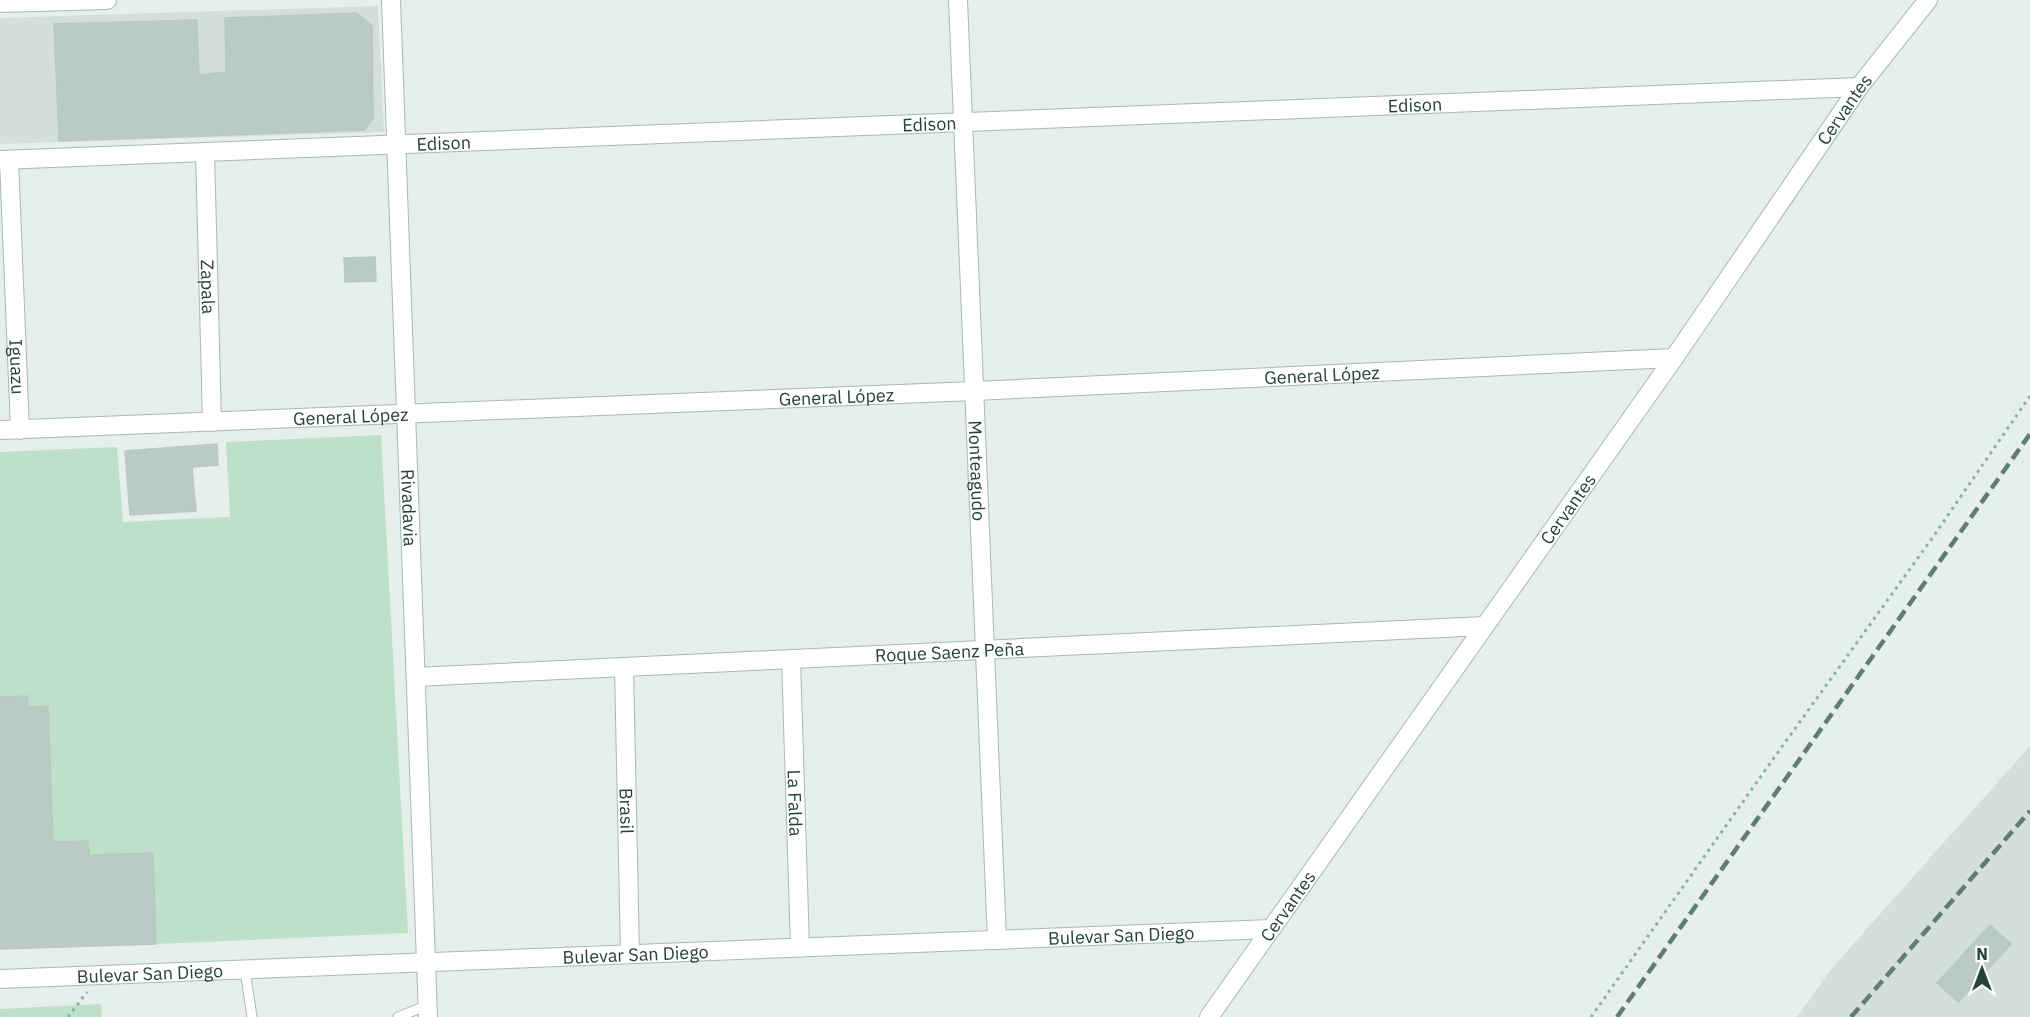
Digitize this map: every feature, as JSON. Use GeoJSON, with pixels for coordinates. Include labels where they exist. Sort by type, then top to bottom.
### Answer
{"type":"FeatureCollection","features":[{"type":"Feature","properties":{"kind":"street"},"geometry":{"type":"LineString","coordinates":[[0,3],[107,0]]}},
{"type":"Feature","properties":{"kind":"street","name":"Rivadavia"},"geometry":{"type":"LineString","coordinates":[[391,0],[428,1011]]}},
{"type":"Feature","properties":{"kind":"street","name":"Monteagudo"},"geometry":{"type":"LineString","coordinates":[[958,0],[997,940]]}},
{"type":"Feature","properties":{"kind":"street","name":"Cervantes"},"geometry":{"type":"LineString","coordinates":[[1209,1017],[1674,358],[1859,87],[1928,0]]}},
{"type":"Feature","properties":{"kind":"street","name":"Edison"},"geometry":{"type":"LineString","coordinates":[[4,160],[1859,87]]}},
{"type":"Feature","properties":{"kind":"street","name":"Zapala"},"geometry":{"type":"LineString","coordinates":[[205,152],[212,422]]}},
{"type":"Feature","properties":{"kind":"street","name":"Iguazu"},"geometry":{"type":"LineString","coordinates":[[4,160],[20,430]]}},
{"type":"Feature","properties":{"kind":"street","name":"General López"},"geometry":{"type":"LineString","coordinates":[[0,430],[974,391],[1674,358]]}},
{"type":"Feature","properties":{"kind":"street","name":"Roque Saenz Peña"},"geometry":{"type":"LineString","coordinates":[[416,677],[1484,626]]}},
{"type":"Feature","properties":{"kind":"street","name":"La Falda"},"geometry":{"type":"LineString","coordinates":[[791,659],[800,948]]}},
{"type":"Feature","properties":{"kind":"street","name":"Brasil"},"geometry":{"type":"LineString","coordinates":[[624,667],[630,954]]}},
{"type":"Feature","properties":{"kind":"street","name":"Bulevar San Diego"},"geometry":{"type":"LineString","coordinates":[[0,979],[1271,929]]}},
{"type":"Feature","properties":{"kind":"lane"},"geometry":{"type":"LineString","coordinates":[[245,970],[252,1017]]}},
{"type":"Feature","properties":{"kind":"lane"},"geometry":{"type":"LineString","coordinates":[[398,1017],[428,1011]]}},
{"type":"Feature","properties":{"kind":"path"},"geometry":{"type":"LineString","coordinates":[[1591,1017],[1764,771],[1933,537],[2030,396]]}},
{"type":"Feature","properties":{"kind":"path"},"geometry":{"type":"LineString","coordinates":[[68,1017],[99,975]]}},
{"type":"Feature","properties":{"kind":"shaded area"},"geometry":{"type":"Polygon","coordinates":[[[378,6],[384,132],[0,144],[0,18],[378,6]]]}},
{"type":"Feature","properties":{"kind":"shaded area"},"geometry":{"type":"Polygon","coordinates":[[[2030,746],[2030,1017],[1797,1017],[1832,968],[2030,746]]]}},
{"type":"Feature","properties":{"kind":"green space"},"geometry":{"type":"Polygon","coordinates":[[[381,435],[408,933],[156,944],[153,853],[89,855],[88,841],[34,842],[52,825],[48,707],[28,707],[0,697],[0,452],[117,447],[123,522],[230,517],[226,442],[381,435]]]}},
{"type":"Feature","properties":{"kind":"green space"},"geometry":{"type":"Polygon","coordinates":[[[101,1004],[102,1017],[0,1017],[0,1009],[101,1004]]]}},
{"type":"Feature","properties":{"kind":"building"},"geometry":{"type":"Polygon","coordinates":[[[357,13],[372,26],[373,118],[364,130],[59,141],[54,24],[197,20],[199,75],[226,72],[225,18],[357,13]]]}},
{"type":"Feature","properties":{"kind":"building"},"geometry":{"type":"Polygon","coordinates":[[[375,257],[376,281],[345,282],[344,258],[375,257]]]}},
{"type":"Feature","properties":{"kind":"building"},"geometry":{"type":"Polygon","coordinates":[[[217,444],[218,465],[192,467],[196,511],[130,515],[125,451],[217,444]]]}},
{"type":"Feature","properties":{"kind":"building"},"geometry":{"type":"Polygon","coordinates":[[[28,696],[28,707],[48,706],[53,842],[88,841],[89,855],[153,853],[156,944],[0,949],[0,697],[28,696]]]}},
{"type":"Feature","properties":{"kind":"building"},"geometry":{"type":"Polygon","coordinates":[[[1990,925],[2011,944],[1958,1002],[1937,983],[1990,925]]]}},
{"type":"Feature","properties":{"kind":"railway"},"geometry":{"type":"LineString","coordinates":[[1617,1017],[2030,434]]}},
{"type":"Feature","properties":{"kind":"railway"},"geometry":{"type":"LineString","coordinates":[[1851,1017],[2030,811]]}}]}
